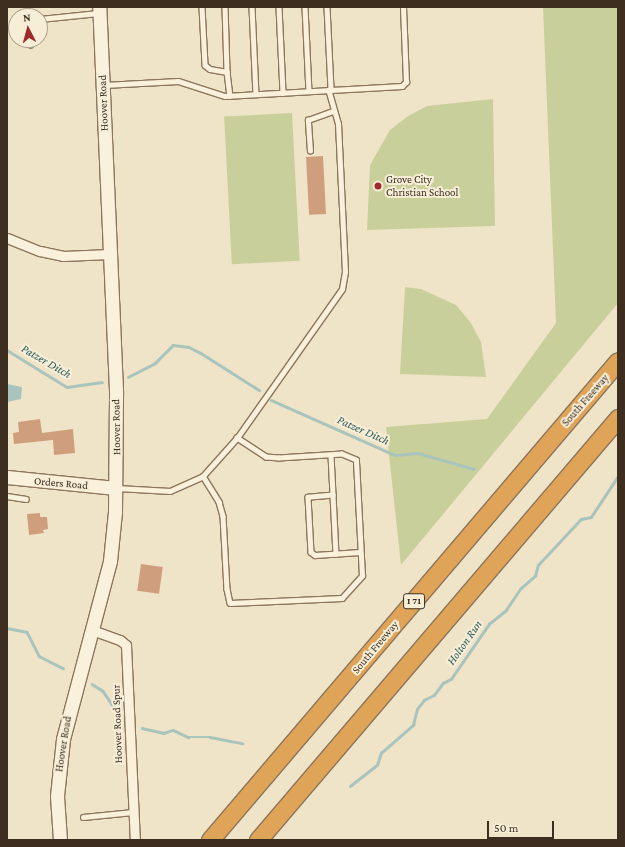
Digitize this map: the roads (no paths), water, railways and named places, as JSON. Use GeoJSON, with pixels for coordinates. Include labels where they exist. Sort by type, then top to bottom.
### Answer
{"type":"FeatureCollection","features":[{"type":"Feature","properties":{"kind":"highway","name":"South Freeway"},"geometry":{"type":"LineString","coordinates":[[210,840],[618,361]]}},
{"type":"Feature","properties":{"kind":"highway"},"geometry":{"type":"LineString","coordinates":[[258,840],[618,418]]}},
{"type":"Feature","properties":{"kind":"main road","name":"Hoover Road"},"geometry":{"type":"LineString","coordinates":[[60,840],[57,790],[62,739],[92,630],[112,549],[117,449],[99,10]]}},
{"type":"Feature","properties":{"kind":"main road","name":"Orders Road"},"geometry":{"type":"LineString","coordinates":[[7,478],[115,488]]}},
{"type":"Feature","properties":{"kind":"street"},"geometry":{"type":"LineString","coordinates":[[7,238],[40,251],[63,256],[110,254]]}},
{"type":"Feature","properties":{"kind":"street","name":"Hoover Road Spur"},"geometry":{"type":"LineString","coordinates":[[92,630],[120,640],[126,646],[132,812],[135,840]]}},
{"type":"Feature","properties":{"kind":"lane"},"geometry":{"type":"LineString","coordinates":[[202,7],[205,64],[210,69],[227,72]]}},
{"type":"Feature","properties":{"kind":"lane"},"geometry":{"type":"LineString","coordinates":[[225,7],[227,72],[230,96]]}},
{"type":"Feature","properties":{"kind":"lane"},"geometry":{"type":"LineString","coordinates":[[252,7],[256,94]]}},
{"type":"Feature","properties":{"kind":"lane"},"geometry":{"type":"LineString","coordinates":[[279,7],[283,92]]}},
{"type":"Feature","properties":{"kind":"lane"},"geometry":{"type":"LineString","coordinates":[[305,7],[309,91]]}},
{"type":"Feature","properties":{"kind":"lane"},"geometry":{"type":"LineString","coordinates":[[115,488],[170,491],[203,476],[237,438],[344,285],[338,124],[333,110],[330,90],[327,7]]}},
{"type":"Feature","properties":{"kind":"lane"},"geometry":{"type":"LineString","coordinates":[[103,85],[178,81],[230,96],[402,86],[406,82],[403,7]]}},
{"type":"Feature","properties":{"kind":"lane"},"geometry":{"type":"LineString","coordinates":[[48,18],[99,10]]}},
{"type":"Feature","properties":{"kind":"lane"},"geometry":{"type":"LineString","coordinates":[[310,151],[308,120],[333,110]]}},
{"type":"Feature","properties":{"kind":"lane"},"geometry":{"type":"LineString","coordinates":[[203,476],[219,502],[223,516],[227,589],[230,604],[342,598],[362,576],[356,460],[346,455],[279,458],[266,457],[237,438]]}},
{"type":"Feature","properties":{"kind":"lane"},"geometry":{"type":"LineString","coordinates":[[331,455],[336,554]]}},
{"type":"Feature","properties":{"kind":"lane"},"geometry":{"type":"LineString","coordinates":[[332,495],[308,497],[311,552],[315,555],[360,552]]}},
{"type":"Feature","properties":{"kind":"lane"},"geometry":{"type":"LineString","coordinates":[[7,496],[26,499]]}},
{"type":"Feature","properties":{"kind":"lane"},"geometry":{"type":"LineString","coordinates":[[83,817],[132,812]]}},
{"type":"Feature","properties":{"kind":"water"},"geometry":{"type":"Polygon","coordinates":[[[7,384],[22,387],[21,399],[7,402],[7,384]]]}},
{"type":"Feature","properties":{"kind":"waterway","name":"Patzer Ditch"},"geometry":{"type":"LineString","coordinates":[[128,377],[155,363],[173,345],[189,347],[201,353],[259,390]]}},
{"type":"Feature","properties":{"kind":"waterway","name":"Patzer Ditch"},"geometry":{"type":"LineString","coordinates":[[7,350],[67,387],[102,382]]}},
{"type":"Feature","properties":{"kind":"waterway","name":"Patzer Ditch"},"geometry":{"type":"LineString","coordinates":[[271,400],[395,455],[418,453],[474,469]]}},
{"type":"Feature","properties":{"kind":"waterway","name":"Holton Run"},"geometry":{"type":"LineString","coordinates":[[350,786],[377,765],[381,753],[413,725],[417,709],[424,700],[434,695],[443,683],[451,679],[489,624],[506,610],[520,589],[535,576],[538,565],[581,519],[591,517],[618,476]]}},
{"type":"Feature","properties":{"kind":"waterway","name":"Holton Run"},"geometry":{"type":"LineString","coordinates":[[7,628],[27,632],[39,656],[63,668]]}},
{"type":"Feature","properties":{"kind":"waterway","name":"Holton Run"},"geometry":{"type":"LineString","coordinates":[[92,684],[103,691],[115,709]]}},
{"type":"Feature","properties":{"kind":"waterway","name":"Holton Run"},"geometry":{"type":"LineString","coordinates":[[142,728],[163,733],[173,730],[188,737],[210,737],[242,743]]}},
{"type":"Feature","properties":{"kind":"place","name":"Grove City Christian School"},"geometry":{"type":"Point","coordinates":[378,186]}}]}
